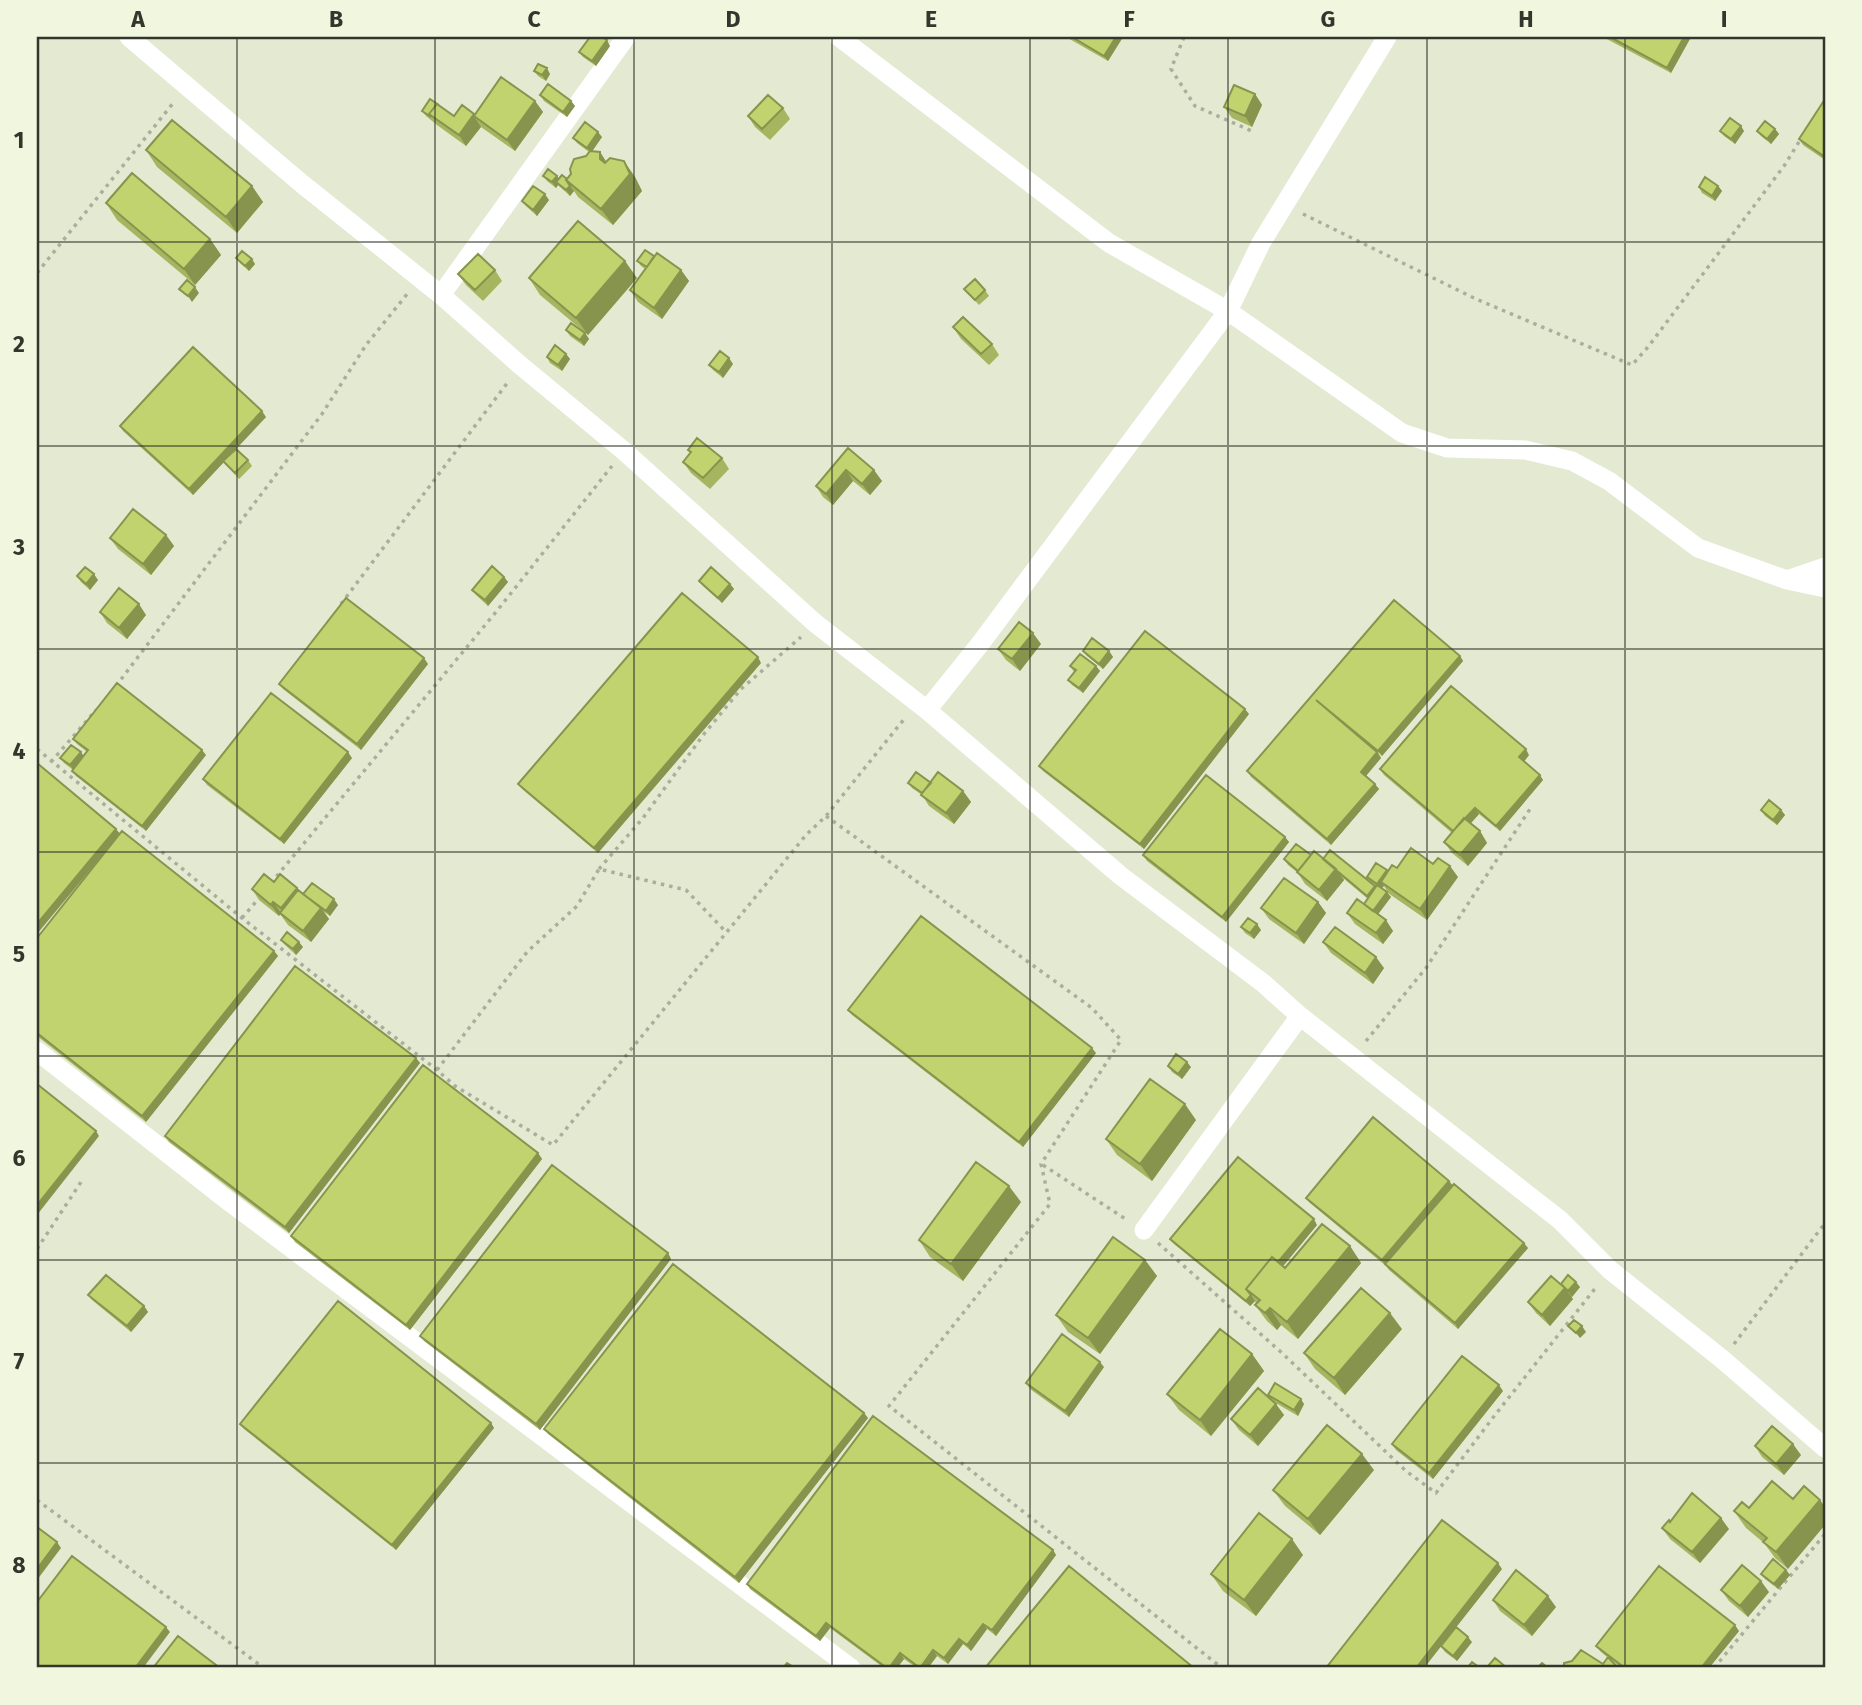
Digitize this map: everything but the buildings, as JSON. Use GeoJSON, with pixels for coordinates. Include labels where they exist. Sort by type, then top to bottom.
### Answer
{"type":"FeatureCollection","features":[{"type":"Feature","properties":{"kind":"street"},"geometry":{"type":"LineString","coordinates":[[128,37],[421,278],[624,451],[815,623],[922,707],[1121,876],[1263,983],[1300,1016],[1560,1220],[1610,1270],[1722,1359],[1825,1448]]}},
{"type":"Feature","properties":{"kind":"street"},"geometry":{"type":"LineString","coordinates":[[441,295],[626,37]]}},
{"type":"Feature","properties":{"kind":"street"},"geometry":{"type":"LineString","coordinates":[[839,37],[1109,243],[1228,311],[1402,432],[1447,448],[1525,450],[1572,461],[1609,481],[1698,548],[1787,580],[1825,588]]}},
{"type":"Feature","properties":{"kind":"street"},"geometry":{"type":"LineString","coordinates":[[922,707],[980,644],[1228,311],[1261,243],[1387,37]]}},
{"type":"Feature","properties":{"kind":"street"},"geometry":{"type":"LineString","coordinates":[[1787,580],[1825,567]]}},
{"type":"Feature","properties":{"kind":"street"},"geometry":{"type":"LineString","coordinates":[[1144,1230],[1300,1016]]}},
{"type":"Feature","properties":{"kind":"street"},"geometry":{"type":"LineString","coordinates":[[37,1051],[227,1200],[851,1668]]}},
{"type":"Feature","properties":{"kind":"path"},"geometry":{"type":"LineString","coordinates":[[1184,37],[1171,69],[1195,106],[1254,132]]}},
{"type":"Feature","properties":{"kind":"path"},"geometry":{"type":"LineString","coordinates":[[37,273],[186,87]]}},
{"type":"Feature","properties":{"kind":"path"},"geometry":{"type":"LineString","coordinates":[[1286,206],[1476,299],[1632,365],[1776,177],[1804,133]]}},
{"type":"Feature","properties":{"kind":"path"},"geometry":{"type":"LineString","coordinates":[[109,694],[322,414],[366,345],[421,278]]}},
{"type":"Feature","properties":{"kind":"path"},"geometry":{"type":"LineString","coordinates":[[341,604],[520,365]]}},
{"type":"Feature","properties":{"kind":"path"},"geometry":{"type":"LineString","coordinates":[[242,918],[496,612],[624,451]]}},
{"type":"Feature","properties":{"kind":"path"},"geometry":{"type":"LineString","coordinates":[[437,1070],[527,952],[578,906],[599,869],[643,818],[704,734],[741,689],[781,657],[815,623]]}},
{"type":"Feature","properties":{"kind":"path"},"geometry":{"type":"LineString","coordinates":[[51,762],[101,704]]}},
{"type":"Feature","properties":{"kind":"path"},"geometry":{"type":"LineString","coordinates":[[37,749],[242,918],[455,1086],[553,1145],[806,835],[922,707]]}},
{"type":"Feature","properties":{"kind":"path"},"geometry":{"type":"LineString","coordinates":[[1354,1057],[1426,968],[1530,809]]}},
{"type":"Feature","properties":{"kind":"path"},"geometry":{"type":"LineString","coordinates":[[826,816],[1093,1008],[1121,1040],[1041,1164],[1051,1203],[889,1406],[1222,1668]]}},
{"type":"Feature","properties":{"kind":"path"},"geometry":{"type":"LineString","coordinates":[[599,869],[686,890],[726,933]]}},
{"type":"Feature","properties":{"kind":"path"},"geometry":{"type":"LineString","coordinates":[[1041,1164],[1144,1230],[1282,1353],[1406,1471],[1436,1493],[1494,1415],[1610,1270]]}},
{"type":"Feature","properties":{"kind":"path"},"geometry":{"type":"LineString","coordinates":[[37,1249],[80,1182]]}},
{"type":"Feature","properties":{"kind":"path"},"geometry":{"type":"LineString","coordinates":[[1722,1359],[1825,1223]]}},
{"type":"Feature","properties":{"kind":"path"},"geometry":{"type":"LineString","coordinates":[[37,1500],[264,1668]]}},
{"type":"Feature","properties":{"kind":"path"},"geometry":{"type":"LineString","coordinates":[[1714,1668],[1825,1534]]}}]}
